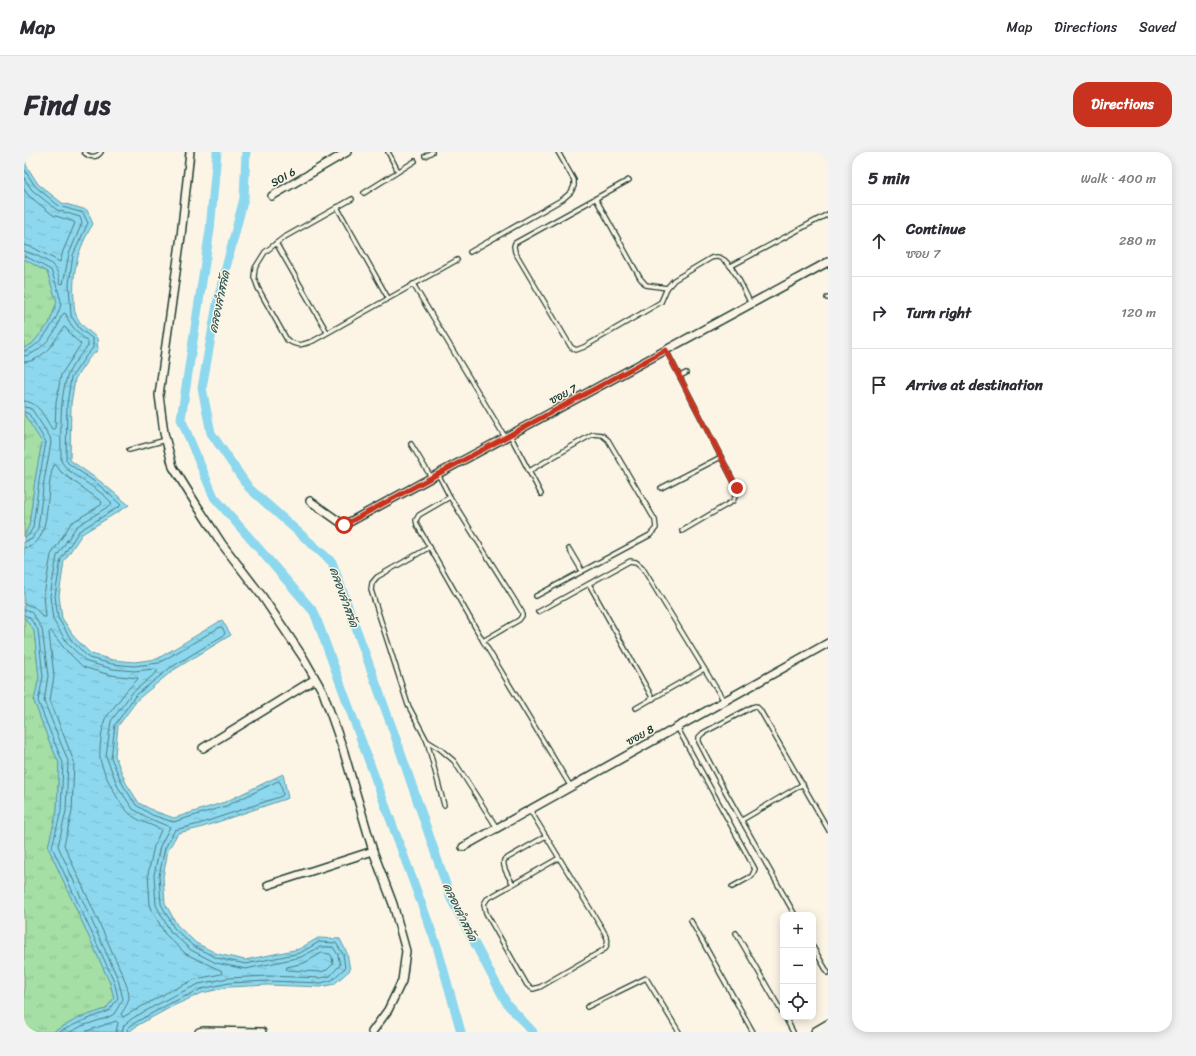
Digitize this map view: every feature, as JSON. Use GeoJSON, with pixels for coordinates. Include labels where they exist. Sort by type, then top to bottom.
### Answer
{"type":"FeatureCollection","features":[{"type":"Feature","properties":{"kind":"street"},"geometry":{"type":"LineString","coordinates":[[190,152],[181,236],[159,395],[166,440],[174,467],[196,504],[222,544],[266,602],[303,657],[323,692],[343,750],[373,852],[393,904],[406,951],[402,981],[388,1010],[372,1032]]}},
{"type":"Feature","properties":{"kind":"street","name":"SOI 6"},"geometry":{"type":"LineString","coordinates":[[272,196],[347,152]]}},
{"type":"Feature","properties":{"kind":"street","name":"ซอย 7"},"geometry":{"type":"LineString","coordinates":[[310,501],[344,525],[828,262]]}},
{"type":"Feature","properties":{"kind":"street","name":"ซอย 8"},"geometry":{"type":"LineString","coordinates":[[463,847],[828,643]]}},
{"type":"Feature","properties":{"kind":"street"},"geometry":{"type":"LineString","coordinates":[[203,748],[315,679]]}},
{"type":"Feature","properties":{"kind":"street"},"geometry":{"type":"LineString","coordinates":[[268,885],[373,852]]}},
{"type":"Feature","properties":{"kind":"street"},"geometry":{"type":"LineString","coordinates":[[816,1032],[828,1025]]}},
{"type":"Feature","properties":{"kind":"street"},"geometry":{"type":"LineString","coordinates":[[199,1032],[262,1032]]}},
{"type":"Feature","properties":{"kind":"lane"},"geometry":{"type":"LineString","coordinates":[[84,152],[90,156],[95,156],[101,152]]}},
{"type":"Feature","properties":{"kind":"lane"},"geometry":{"type":"LineString","coordinates":[[388,152],[398,171]]}},
{"type":"Feature","properties":{"kind":"lane"},"geometry":{"type":"LineString","coordinates":[[425,156],[432,152]]}},
{"type":"Feature","properties":{"kind":"lane"},"geometry":{"type":"LineString","coordinates":[[470,252],[563,199],[571,192],[574,186],[574,180],[558,152]]}},
{"type":"Feature","properties":{"kind":"lane"},"geometry":{"type":"LineString","coordinates":[[364,192],[415,161]]}},
{"type":"Feature","properties":{"kind":"lane"},"geometry":{"type":"LineString","coordinates":[[629,180],[515,243],[514,246],[516,252],[572,347],[576,350],[584,348],[646,312],[661,302],[667,288],[674,280],[711,258],[718,256],[724,259],[731,266],[751,304]]}},
{"type":"Feature","properties":{"kind":"lane"},"geometry":{"type":"LineString","coordinates":[[352,199],[283,238],[265,252],[255,268],[254,277],[258,288],[287,340],[300,346],[313,341],[457,260]]}},
{"type":"Feature","properties":{"kind":"lane"},"geometry":{"type":"LineString","coordinates":[[596,199],[640,278],[646,286],[667,288]]}},
{"type":"Feature","properties":{"kind":"lane"},"geometry":{"type":"LineString","coordinates":[[337,208],[388,298]]}},
{"type":"Feature","properties":{"kind":"lane"},"geometry":{"type":"LineString","coordinates":[[731,266],[828,214]]}},
{"type":"Feature","properties":{"kind":"lane"},"geometry":{"type":"LineString","coordinates":[[276,243],[327,332]]}},
{"type":"Feature","properties":{"kind":"lane"},"geometry":{"type":"LineString","coordinates":[[413,284],[508,436],[541,494]]}},
{"type":"Feature","properties":{"kind":"lane"},"geometry":{"type":"LineString","coordinates":[[666,350],[737,488],[737,493],[733,501],[682,531]]}},
{"type":"Feature","properties":{"kind":"lane"},"geometry":{"type":"LineString","coordinates":[[680,376],[686,374]]}},
{"type":"Feature","properties":{"kind":"lane"},"geometry":{"type":"LineString","coordinates":[[529,471],[593,434],[602,435],[608,440],[655,520],[656,528],[650,534],[536,596]]}},
{"type":"Feature","properties":{"kind":"lane"},"geometry":{"type":"LineString","coordinates":[[129,450],[166,440]]}},
{"type":"Feature","properties":{"kind":"lane"},"geometry":{"type":"LineString","coordinates":[[411,444],[431,478]]}},
{"type":"Feature","properties":{"kind":"lane"},"geometry":{"type":"LineString","coordinates":[[661,488],[721,457]]}},
{"type":"Feature","properties":{"kind":"lane"},"geometry":{"type":"LineString","coordinates":[[438,474],[450,498],[522,612],[522,616],[519,620],[483,641]]}},
{"type":"Feature","properties":{"kind":"lane"},"geometry":{"type":"LineString","coordinates":[[450,498],[419,515],[416,520],[417,525],[483,641],[571,787]]}},
{"type":"Feature","properties":{"kind":"lane"},"geometry":{"type":"LineString","coordinates":[[430,547],[377,577],[372,583],[371,590],[408,705],[427,741],[444,805]]}},
{"type":"Feature","properties":{"kind":"lane"},"geometry":{"type":"LineString","coordinates":[[569,550],[582,571]]}},
{"type":"Feature","properties":{"kind":"lane"},"geometry":{"type":"LineString","coordinates":[[538,612],[630,561],[636,562],[642,567],[724,701]]}},
{"type":"Feature","properties":{"kind":"lane"},"geometry":{"type":"LineString","coordinates":[[589,584],[653,699]]}},
{"type":"Feature","properties":{"kind":"lane"},"geometry":{"type":"LineString","coordinates":[[636,708],[704,669]]}},
{"type":"Feature","properties":{"kind":"lane"},"geometry":{"type":"LineString","coordinates":[[793,912],[699,742],[699,737],[703,733],[756,706],[760,710],[828,829]]}},
{"type":"Feature","properties":{"kind":"lane"},"geometry":{"type":"LineString","coordinates":[[677,727],[754,866],[752,876],[732,887]]}},
{"type":"Feature","properties":{"kind":"lane"},"geometry":{"type":"LineString","coordinates":[[427,741],[454,760],[497,829]]}},
{"type":"Feature","properties":{"kind":"lane"},"geometry":{"type":"LineString","coordinates":[[742,820],[803,784]]}},
{"type":"Feature","properties":{"kind":"lane"},"geometry":{"type":"LineString","coordinates":[[530,810],[608,939],[608,944],[604,949],[540,987],[533,989],[527,985],[486,913],[484,904],[487,898],[559,858]]}},
{"type":"Feature","properties":{"kind":"lane"},"geometry":{"type":"LineString","coordinates":[[513,884],[504,867],[504,860],[546,836]]}},
{"type":"Feature","properties":{"kind":"lane"},"geometry":{"type":"LineString","coordinates":[[691,922],[753,1032]]}},
{"type":"Feature","properties":{"kind":"lane"},"geometry":{"type":"LineString","coordinates":[[736,933],[780,1009]]}},
{"type":"Feature","properties":{"kind":"lane"},"geometry":{"type":"LineString","coordinates":[[814,948],[828,973]]}},
{"type":"Feature","properties":{"kind":"lane"},"geometry":{"type":"LineString","coordinates":[[587,1007],[646,978],[679,1032]]}},
{"type":"Feature","properties":{"kind":"lane"},"geometry":{"type":"LineString","coordinates":[[787,1020],[793,1032]]}},
{"type":"Feature","properties":{"kind":"green space"},"geometry":{"type":"Polygon","coordinates":[[[24,259],[47,272],[57,302],[49,324],[32,344],[24,348],[24,259]]]}},
{"type":"Feature","properties":{"kind":"green space"},"geometry":{"type":"Polygon","coordinates":[[[24,414],[42,442],[29,526],[24,536],[24,414]]]}},
{"type":"Feature","properties":{"kind":"green space"},"geometry":{"type":"Polygon","coordinates":[[[24,617],[34,631],[39,677],[34,701],[59,763],[57,811],[48,847],[110,983],[114,998],[106,1009],[79,1018],[53,1032],[24,1032],[24,617]]]}},
{"type":"Feature","properties":{"kind":"water"},"geometry":{"type":"Polygon","coordinates":[[[24,153],[26,165],[38,184],[62,203],[87,210],[93,224],[83,242],[77,260],[74,279],[74,306],[75,313],[80,322],[97,338],[98,350],[89,358],[75,379],[71,404],[70,460],[101,482],[129,505],[82,534],[64,561],[59,596],[62,618],[75,638],[91,654],[113,660],[134,662],[157,659],[222,620],[231,635],[172,671],[138,699],[118,726],[115,756],[126,783],[139,803],[154,811],[174,818],[225,802],[283,774],[288,798],[200,828],[178,833],[168,850],[163,877],[165,903],[177,925],[196,943],[218,954],[245,960],[299,949],[318,938],[340,939],[347,953],[350,970],[334,984],[321,987],[268,985],[229,987],[202,993],[173,1006],[138,1025],[129,1032],[53,1032],[79,1018],[106,1009],[114,998],[110,983],[48,847],[57,811],[59,763],[34,701],[39,677],[34,631],[24,617],[24,536],[29,526],[42,442],[24,414],[24,348],[32,344],[49,324],[57,302],[47,272],[24,259],[24,153]]]}},
{"type":"Feature","properties":{"kind":"waterway"},"geometry":{"type":"LineString","coordinates":[[217,152],[210,230],[181,419],[214,497],[314,612],[437,946],[461,1032]]}},
{"type":"Feature","properties":{"kind":"waterway","name":"คลองลำสลัด"},"geometry":{"type":"LineString","coordinates":[[246,152],[244,198],[218,299],[202,388],[211,433],[249,488],[332,562],[394,733],[451,899],[507,1004],[533,1032]]}},
{"type":"Feature","properties":{"kind":"route"},"geometry":{"type":"LineString","coordinates":[[344,525],[666,350],[737,488]]}}]}
